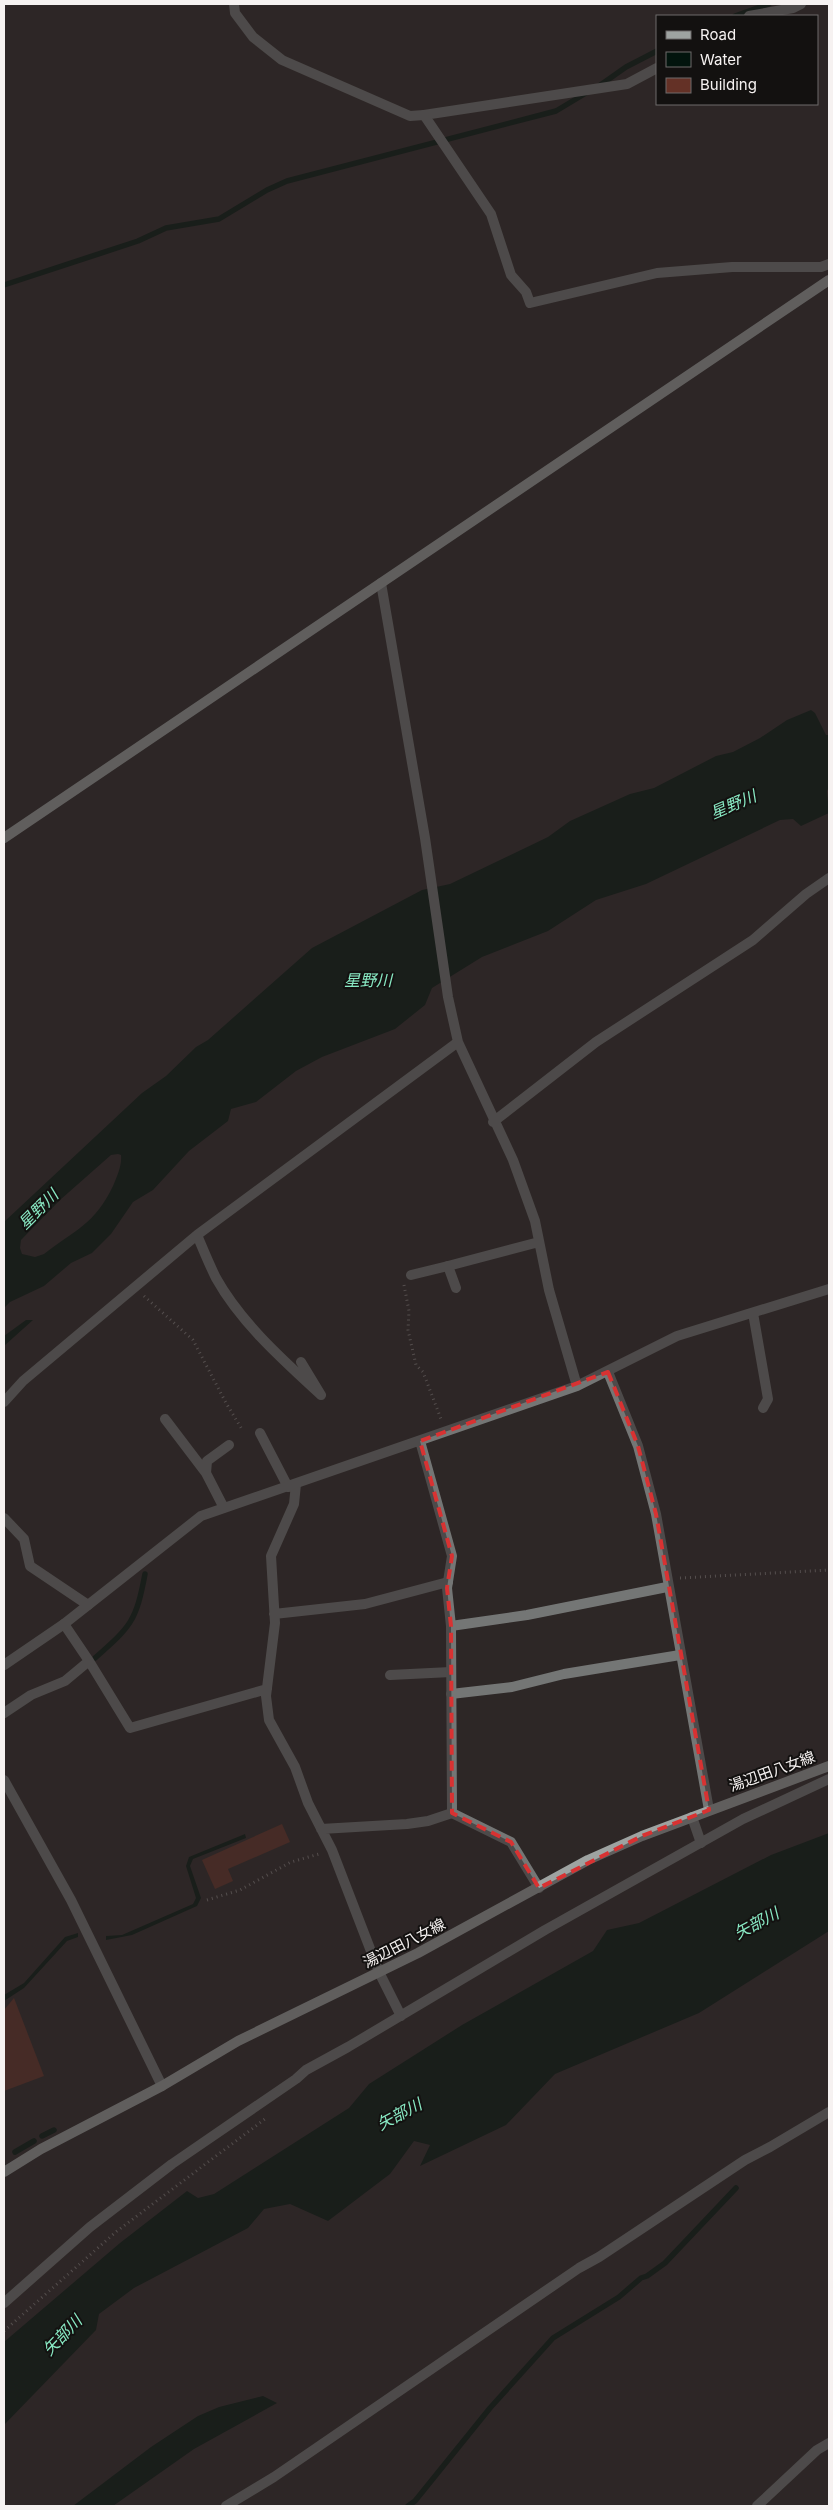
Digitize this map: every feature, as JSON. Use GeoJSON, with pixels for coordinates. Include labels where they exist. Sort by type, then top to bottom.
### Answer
{"type":"FeatureCollection","features":[{"type":"Feature","properties":{"kind":"street"},"geometry":{"type":"LineString","coordinates":[[234,4],[235,13],[253,36],[282,60],[410,116],[627,84],[656,69]]}},
{"type":"Feature","properties":{"kind":"street"},"geometry":{"type":"LineString","coordinates":[[754,15],[793,8],[801,4]]}},
{"type":"Feature","properties":{"kind":"street"},"geometry":{"type":"LineString","coordinates":[[424,115],[491,214],[511,275],[526,292],[530,303],[656,273],[732,267],[821,267],[829,264]]}},
{"type":"Feature","properties":{"kind":"street"},"geometry":{"type":"LineString","coordinates":[[4,838],[829,280]]}},
{"type":"Feature","properties":{"kind":"street"},"geometry":{"type":"LineString","coordinates":[[381,583],[425,838],[448,997],[458,1042],[493,1122],[513,1160],[535,1221],[549,1290],[576,1386]]}},
{"type":"Feature","properties":{"kind":"street"},"geometry":{"type":"LineString","coordinates":[[493,1122],[596,1042],[753,940],[806,894],[829,878]]}},
{"type":"Feature","properties":{"kind":"street"},"geometry":{"type":"LineString","coordinates":[[4,1402],[23,1381],[197,1235],[458,1042]]}},
{"type":"Feature","properties":{"kind":"street"},"geometry":{"type":"LineString","coordinates":[[197,1235],[216,1278],[242,1314],[291,1367],[322,1395],[301,1362]]}},
{"type":"Feature","properties":{"kind":"street"},"geometry":{"type":"LineString","coordinates":[[411,1275],[540,1242]]}},
{"type":"Feature","properties":{"kind":"street"},"geometry":{"type":"LineString","coordinates":[[448,1266],[456,1288]]}},
{"type":"Feature","properties":{"kind":"street"},"geometry":{"type":"LineString","coordinates":[[4,1665],[64,1624],[201,1516],[576,1386],[608,1372],[677,1336],[829,1289]]}},
{"type":"Feature","properties":{"kind":"street"},"geometry":{"type":"LineString","coordinates":[[753,1313],[768,1399],[763,1408]]}},
{"type":"Feature","properties":{"kind":"street"},"geometry":{"type":"LineString","coordinates":[[608,1372],[638,1446],[656,1514],[666,1583],[709,1810]]}},
{"type":"Feature","properties":{"kind":"street"},"geometry":{"type":"LineString","coordinates":[[165,1418],[206,1473],[224,1508]]}},
{"type":"Feature","properties":{"kind":"street"},"geometry":{"type":"LineString","coordinates":[[260,1433],[292,1486],[294,1504],[271,1556],[274,1614],[267,1689],[269,1720],[295,1768],[332,1850],[379,1972],[401,2016]]}},
{"type":"Feature","properties":{"kind":"street"},"geometry":{"type":"LineString","coordinates":[[420,1441],[452,1556],[448,1582],[451,1626],[452,1813]]}},
{"type":"Feature","properties":{"kind":"street"},"geometry":{"type":"LineString","coordinates":[[206,1473],[207,1461],[229,1445]]}},
{"type":"Feature","properties":{"kind":"street"},"geometry":{"type":"LineString","coordinates":[[4,1518],[24,1539],[30,1566],[88,1605]]}},
{"type":"Feature","properties":{"kind":"street"},"geometry":{"type":"LineString","coordinates":[[274,1614],[365,1604],[448,1582]]}},
{"type":"Feature","properties":{"kind":"street"},"geometry":{"type":"LineString","coordinates":[[451,1626],[527,1616],[666,1583]]}},
{"type":"Feature","properties":{"kind":"street"},"geometry":{"type":"LineString","coordinates":[[64,1624],[130,1728],[267,1689]]}},
{"type":"Feature","properties":{"kind":"street"},"geometry":{"type":"LineString","coordinates":[[451,1694],[512,1687],[564,1674],[680,1655]]}},
{"type":"Feature","properties":{"kind":"street"},"geometry":{"type":"LineString","coordinates":[[4,1713],[31,1695],[65,1681],[88,1661]]}},
{"type":"Feature","properties":{"kind":"street"},"geometry":{"type":"LineString","coordinates":[[390,1675],[451,1672]]}},
{"type":"Feature","properties":{"kind":"street","name":"湯辺田八女線"},"geometry":{"type":"LineString","coordinates":[[4,2172],[40,2149],[162,2086],[238,2041],[379,1972],[539,1888],[588,1860],[642,1836],[829,1766]]}},
{"type":"Feature","properties":{"kind":"street"},"geometry":{"type":"LineString","coordinates":[[4,2303],[90,2226],[172,2164],[296,2079],[306,2070],[545,1930],[743,1819],[829,1779]]}},
{"type":"Feature","properties":{"kind":"street"},"geometry":{"type":"LineString","coordinates":[[4,1780],[71,1900],[162,2086]]}},
{"type":"Feature","properties":{"kind":"street"},"geometry":{"type":"LineString","coordinates":[[321,1829],[407,1824],[428,1821],[452,1813],[511,1842],[539,1888]]}},
{"type":"Feature","properties":{"kind":"street"},"geometry":{"type":"LineString","coordinates":[[692,1817],[701,1843]]}},
{"type":"Feature","properties":{"kind":"street"},"geometry":{"type":"LineString","coordinates":[[226,2506],[274,2476],[562,2279],[599,2257],[745,2160],[829,2112]]}},
{"type":"Feature","properties":{"kind":"street"},"geometry":{"type":"LineString","coordinates":[[756,2506],[817,2450],[829,2443]]}},
{"type":"Feature","properties":{"kind":"path"},"geometry":{"type":"LineString","coordinates":[[411,1275],[403,1285],[409,1311],[408,1330],[416,1365],[424,1372],[446,1432]]}},
{"type":"Feature","properties":{"kind":"path"},"geometry":{"type":"LineString","coordinates":[[134,1288],[194,1340],[226,1404],[243,1431]]}},
{"type":"Feature","properties":{"kind":"path"},"geometry":{"type":"LineString","coordinates":[[666,1583],[829,1570]]}},
{"type":"Feature","properties":{"kind":"path"},"geometry":{"type":"LineString","coordinates":[[207,1900],[240,1890],[291,1862],[332,1850]]}},
{"type":"Feature","properties":{"kind":"path"},"geometry":{"type":"LineString","coordinates":[[4,2331],[117,2232],[268,2116]]}},
{"type":"Feature","properties":{"kind":"highlighted area"},"geometry":{"type":"Polygon","coordinates":[[[608,1372],[638,1446],[656,1514],[709,1810],[642,1836],[539,1888],[511,1842],[452,1813],[451,1626],[447,1588],[452,1556],[420,1441],[608,1372]]]}},
{"type":"Feature","properties":{"kind":"water","name":"星野川"},"geometry":{"type":"Polygon","coordinates":[[[811,710],[815,713],[826,735],[829,735],[829,787],[827,791],[829,813],[801,826],[793,819],[780,820],[646,884],[596,900],[548,931],[482,957],[432,988],[425,1005],[395,1029],[322,1057],[296,1071],[256,1102],[231,1109],[228,1121],[189,1151],[153,1190],[133,1202],[111,1234],[92,1253],[71,1263],[44,1286],[10,1302],[4,1308],[4,1222],[142,1093],[166,1076],[196,1047],[208,1040],[312,948],[422,890],[450,884],[548,837],[570,821],[630,794],[654,788],[716,756],[733,752],[760,738],[787,720],[811,710]],[[111,1155],[60,1200],[21,1240],[20,1248],[22,1254],[35,1257],[44,1254],[91,1218],[106,1199],[113,1186],[118,1175],[121,1155],[111,1155]]]}},
{"type":"Feature","properties":{"kind":"water"},"geometry":{"type":"Polygon","coordinates":[[[26,1320],[33,1320],[4,1346],[4,1336],[26,1320]]]}},
{"type":"Feature","properties":{"kind":"water","name":"矢部川"},"geometry":{"type":"Polygon","coordinates":[[[829,1833],[829,1931],[699,2013],[555,2074],[506,2125],[420,2166],[430,2145],[414,2141],[390,2174],[328,2221],[290,2204],[264,2209],[248,2228],[134,2288],[99,2314],[96,2330],[4,2425],[4,2342],[120,2243],[187,2191],[198,2198],[214,2194],[349,2108],[369,2084],[462,2025],[593,1951],[607,1930],[639,1923],[771,1855],[829,1833]]]}},
{"type":"Feature","properties":{"kind":"water"},"geometry":{"type":"Polygon","coordinates":[[[245,1834],[246,1838],[193,1859],[190,1866],[201,1898],[197,1906],[132,1935],[106,1940],[106,1936],[122,1935],[193,1904],[196,1898],[186,1866],[189,1857],[245,1834]]]}},
{"type":"Feature","properties":{"kind":"water"},"geometry":{"type":"Polygon","coordinates":[[[78,1933],[78,1937],[67,1941],[24,1988],[4,2001],[4,1995],[24,1983],[65,1937],[78,1933]]]}},
{"type":"Feature","properties":{"kind":"water"},"geometry":{"type":"Polygon","coordinates":[[[263,2396],[277,2403],[194,2449],[113,2506],[73,2506],[151,2447],[198,2416],[219,2407],[263,2396]]]}},
{"type":"Feature","properties":{"kind":"building"},"geometry":{"type":"Polygon","coordinates":[[[282,1824],[290,1842],[228,1869],[233,1881],[215,1889],[202,1860],[282,1824]]]}},
{"type":"Feature","properties":{"kind":"building"},"geometry":{"type":"Polygon","coordinates":[[[14,1998],[44,2076],[4,2091],[4,2010],[14,1998]]]}},
{"type":"Feature","properties":{"kind":"waterway"},"geometry":{"type":"LineString","coordinates":[[738,15],[769,4]]}},
{"type":"Feature","properties":{"kind":"waterway"},"geometry":{"type":"LineString","coordinates":[[599,86],[626,67],[656,52]]}},
{"type":"Feature","properties":{"kind":"waterway"},"geometry":{"type":"LineString","coordinates":[[4,285],[138,241],[166,228],[219,219],[267,190],[287,181],[556,111],[586,93]]}},
{"type":"Feature","properties":{"kind":"waterway"},"geometry":{"type":"LineString","coordinates":[[95,1658],[117,1638],[130,1622],[135,1613],[145,1574]]}},
{"type":"Feature","properties":{"kind":"waterway"},"geometry":{"type":"LineString","coordinates":[[42,2136],[54,2130]]}},
{"type":"Feature","properties":{"kind":"waterway"},"geometry":{"type":"LineString","coordinates":[[15,2152],[34,2141]]}},
{"type":"Feature","properties":{"kind":"waterway"},"geometry":{"type":"LineString","coordinates":[[408,2506],[415,2501],[490,2408],[553,2338],[619,2297],[641,2278],[665,2263],[736,2188]]}}]}
